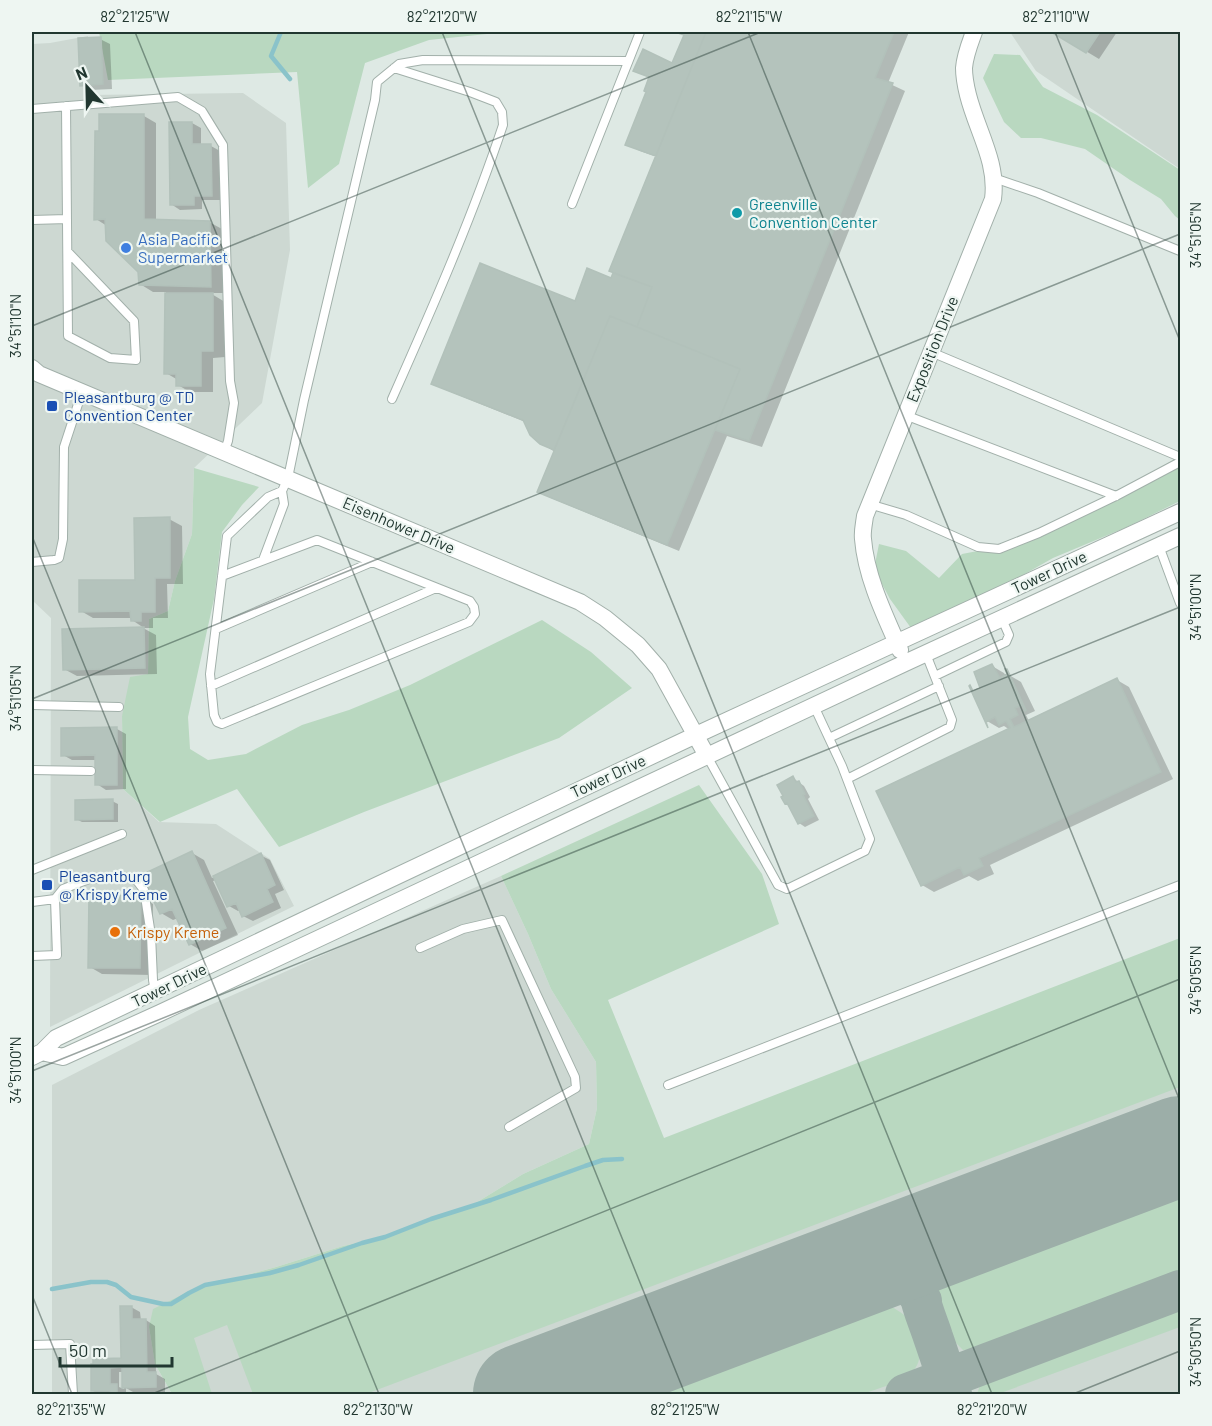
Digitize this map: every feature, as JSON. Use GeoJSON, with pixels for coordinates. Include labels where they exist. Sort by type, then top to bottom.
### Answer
{"type":"FeatureCollection","features":[{"type":"Feature","properties":{"kind":"street","name":"Exposition Drive"},"geometry":{"type":"LineString","coordinates":[[905,663],[884,615],[866,562],[863,537],[865,516],[993,199],[995,185],[992,165],[972,110],[964,68],[974,32]]}},
{"type":"Feature","properties":{"kind":"street","name":"Eisenhower Drive"},"geometry":{"type":"LineString","coordinates":[[32,368],[39,374],[224,452],[285,485],[580,602],[605,618],[638,645],[659,669],[707,756]]}},
{"type":"Feature","properties":{"kind":"street","name":"Tower Drive"},"geometry":{"type":"LineString","coordinates":[[37,1054],[56,1038],[363,891],[1180,512]]}},
{"type":"Feature","properties":{"kind":"street","name":"Tower Drive"},"geometry":{"type":"LineString","coordinates":[[37,1054],[63,1057],[1180,536]]}},
{"type":"Feature","properties":{"kind":"lane"},"geometry":{"type":"LineString","coordinates":[[572,204],[640,32]]}},
{"type":"Feature","properties":{"kind":"lane"},"geometry":{"type":"LineString","coordinates":[[263,561],[284,504],[285,485],[375,100],[377,82],[399,64],[423,60],[628,61]]}},
{"type":"Feature","properties":{"kind":"lane"},"geometry":{"type":"LineString","coordinates":[[392,399],[436,300],[472,210],[502,125],[502,112],[496,102],[394,68]]}},
{"type":"Feature","properties":{"kind":"lane"},"geometry":{"type":"LineString","coordinates":[[32,109],[178,97],[202,111],[223,145],[230,381],[234,402],[224,452]]}},
{"type":"Feature","properties":{"kind":"lane"},"geometry":{"type":"LineString","coordinates":[[66,106],[68,336],[110,358],[136,360],[135,321],[68,252]]}},
{"type":"Feature","properties":{"kind":"lane"},"geometry":{"type":"LineString","coordinates":[[994,178],[1038,193],[1180,251]]}},
{"type":"Feature","properties":{"kind":"lane"},"geometry":{"type":"LineString","coordinates":[[32,220],[67,219]]}},
{"type":"Feature","properties":{"kind":"lane"},"geometry":{"type":"LineString","coordinates":[[931,352],[1180,457]]}},
{"type":"Feature","properties":{"kind":"lane"},"geometry":{"type":"LineString","coordinates":[[32,562],[59,558],[63,539],[64,447],[82,392]]}},
{"type":"Feature","properties":{"kind":"lane"},"geometry":{"type":"LineString","coordinates":[[905,415],[1116,496]]}},
{"type":"Feature","properties":{"kind":"lane"},"geometry":{"type":"LineString","coordinates":[[869,504],[906,515],[978,547],[999,549],[1116,496],[1180,462]]}},
{"type":"Feature","properties":{"kind":"lane"},"geometry":{"type":"LineString","coordinates":[[222,576],[317,540],[470,601],[474,607],[474,614],[469,622],[222,724],[217,722],[214,715],[210,674],[216,629],[222,576],[227,536],[268,497],[285,485]]}},
{"type":"Feature","properties":{"kind":"lane"},"geometry":{"type":"LineString","coordinates":[[1159,546],[1180,603]]}},
{"type":"Feature","properties":{"kind":"lane"},"geometry":{"type":"LineString","coordinates":[[216,629],[372,562]]}},
{"type":"Feature","properties":{"kind":"lane"},"geometry":{"type":"LineString","coordinates":[[211,686],[436,588]]}},
{"type":"Feature","properties":{"kind":"lane"},"geometry":{"type":"LineString","coordinates":[[935,676],[1006,642],[1009,635],[1002,619]]}},
{"type":"Feature","properties":{"kind":"lane"},"geometry":{"type":"LineString","coordinates":[[847,779],[950,727],[952,720],[926,654]]}},
{"type":"Feature","properties":{"kind":"lane"},"geometry":{"type":"LineString","coordinates":[[829,738],[939,686]]}},
{"type":"Feature","properties":{"kind":"lane"},"geometry":{"type":"LineString","coordinates":[[32,705],[119,707]]}},
{"type":"Feature","properties":{"kind":"lane"},"geometry":{"type":"LineString","coordinates":[[707,756],[778,885],[787,889],[865,851],[870,839],[847,779],[814,706]]}},
{"type":"Feature","properties":{"kind":"lane"},"geometry":{"type":"LineString","coordinates":[[32,770],[91,771]]}},
{"type":"Feature","properties":{"kind":"lane"},"geometry":{"type":"LineString","coordinates":[[32,870],[122,834]]}},
{"type":"Feature","properties":{"kind":"lane"},"geometry":{"type":"LineString","coordinates":[[32,956],[57,955],[55,899],[63,889],[89,879],[134,877],[144,890],[151,935],[155,992]]}},
{"type":"Feature","properties":{"kind":"lane"},"geometry":{"type":"LineString","coordinates":[[668,1085],[1180,885]]}},
{"type":"Feature","properties":{"kind":"lane"},"geometry":{"type":"LineString","coordinates":[[32,902],[55,899]]}},
{"type":"Feature","properties":{"kind":"lane"},"geometry":{"type":"LineString","coordinates":[[420,948],[463,929],[502,920],[574,1077],[576,1088],[509,1127]]}},
{"type":"Feature","properties":{"kind":"lane"},"geometry":{"type":"LineString","coordinates":[[32,1345],[70,1344],[73,1395]]}},
{"type":"Feature","properties":{"kind":"shaded area"},"geometry":{"type":"Polygon","coordinates":[[[1010,32],[1180,32],[1180,169],[1036,71],[1010,32]]]}},
{"type":"Feature","properties":{"kind":"shaded area"},"geometry":{"type":"Polygon","coordinates":[[[88,36],[90,95],[243,93],[286,123],[290,250],[262,403],[194,468],[192,534],[175,581],[168,611],[149,619],[148,675],[122,716],[123,789],[159,822],[216,824],[270,859],[294,906],[50,1027],[51,618],[32,600],[32,44],[88,36]]]}},
{"type":"Feature","properties":{"kind":"shaded area"},"geometry":{"type":"Polygon","coordinates":[[[501,876],[551,989],[596,1062],[597,1108],[589,1144],[523,1174],[474,1204],[394,1235],[343,1246],[192,1290],[149,1327],[155,1364],[172,1394],[52,1394],[52,1085],[199,1010],[501,876]]]}},
{"type":"Feature","properties":{"kind":"shaded area"},"geometry":{"type":"Polygon","coordinates":[[[1180,948],[1180,1394],[211,1394],[186,1325],[1180,948]]]}},
{"type":"Feature","properties":{"kind":"green space"},"geometry":{"type":"Polygon","coordinates":[[[99,32],[506,32],[429,40],[365,63],[339,164],[308,188],[297,72],[108,80],[99,32]]]}},
{"type":"Feature","properties":{"kind":"green space"},"geometry":{"type":"Polygon","coordinates":[[[994,54],[1020,55],[1043,87],[1097,115],[1180,170],[1180,220],[1161,199],[1085,149],[1041,138],[1021,138],[1004,122],[983,78],[994,54]]]}},
{"type":"Feature","properties":{"kind":"green space"},"geometry":{"type":"Polygon","coordinates":[[[1180,456],[1180,501],[1127,527],[1053,558],[1002,587],[911,628],[890,599],[874,569],[879,544],[906,551],[939,578],[962,554],[1004,546],[1079,514],[1180,456]]]}},
{"type":"Feature","properties":{"kind":"green space"},"geometry":{"type":"Polygon","coordinates":[[[194,468],[259,487],[222,532],[214,599],[188,717],[190,749],[208,760],[246,754],[302,725],[349,710],[410,685],[542,620],[591,652],[632,688],[559,738],[279,847],[237,789],[160,822],[123,789],[122,716],[130,677],[148,674],[149,619],[168,611],[175,581],[192,534],[194,468]]]}},
{"type":"Feature","properties":{"kind":"green space"},"geometry":{"type":"Polygon","coordinates":[[[699,785],[762,874],[779,924],[608,1000],[664,1138],[1180,938],[1180,1087],[366,1394],[253,1394],[227,1325],[194,1338],[212,1394],[172,1394],[155,1364],[149,1327],[153,1309],[192,1290],[343,1246],[394,1235],[474,1204],[523,1174],[589,1144],[597,1108],[596,1062],[551,989],[501,876],[699,785]]]}},
{"type":"Feature","properties":{"kind":"green space"},"geometry":{"type":"Polygon","coordinates":[[[1180,1197],[1180,1275],[988,1348],[963,1350],[946,1333],[939,1312],[939,1288],[1180,1197]]]}},
{"type":"Feature","properties":{"kind":"green space"},"geometry":{"type":"Polygon","coordinates":[[[891,1306],[917,1329],[920,1356],[911,1373],[888,1385],[863,1394],[659,1394],[891,1306]]]}},
{"type":"Feature","properties":{"kind":"green space"},"geometry":{"type":"Polygon","coordinates":[[[1180,1309],[1180,1327],[998,1394],[977,1394],[980,1385],[1180,1309]]]}},
{"type":"Feature","properties":{"kind":"building"},"geometry":{"type":"Polygon","coordinates":[[[675,32],[706,32],[656,156],[625,145],[646,92],[644,91],[649,77],[633,71],[643,49],[672,63],[684,35],[675,32]]]}},
{"type":"Feature","properties":{"kind":"building","name":"Greenville Convention Center"},"geometry":{"type":"Polygon","coordinates":[[[706,32],[894,32],[875,78],[893,83],[749,441],[715,430],[740,369],[637,327],[652,287],[609,271],[706,32]]]}},
{"type":"Feature","properties":{"kind":"building"},"geometry":{"type":"Polygon","coordinates":[[[1051,32],[1100,32],[1086,53],[1051,32]]]}},
{"type":"Feature","properties":{"kind":"building"},"geometry":{"type":"Polygon","coordinates":[[[101,37],[103,84],[80,86],[78,38],[101,37]]]}},
{"type":"Feature","properties":{"kind":"building"},"geometry":{"type":"Polygon","coordinates":[[[99,114],[144,114],[144,219],[210,221],[211,287],[139,285],[138,272],[106,241],[105,219],[94,220],[95,131],[99,131],[99,114]]]}},
{"type":"Feature","properties":{"kind":"building"},"geometry":{"type":"Polygon","coordinates":[[[169,122],[192,122],[192,144],[211,144],[212,196],[194,196],[194,205],[170,205],[169,122]]]}},
{"type":"Feature","properties":{"kind":"building"},"geometry":{"type":"Polygon","coordinates":[[[480,263],[575,301],[587,268],[611,278],[613,273],[652,287],[637,327],[610,316],[554,450],[540,444],[530,435],[523,420],[431,384],[480,263]]]}},
{"type":"Feature","properties":{"kind":"building"},"geometry":{"type":"Polygon","coordinates":[[[165,293],[213,293],[213,351],[201,351],[201,386],[176,386],[176,374],[164,374],[165,293]]]}},
{"type":"Feature","properties":{"kind":"building"},"geometry":{"type":"Polygon","coordinates":[[[610,316],[740,369],[667,545],[537,492],[610,316]]]}},
{"type":"Feature","properties":{"kind":"building"},"geometry":{"type":"Polygon","coordinates":[[[170,517],[170,578],[155,578],[155,612],[141,612],[141,621],[131,621],[130,611],[79,612],[79,580],[135,580],[134,518],[170,517]]]}},
{"type":"Feature","properties":{"kind":"building"},"geometry":{"type":"Polygon","coordinates":[[[144,627],[145,668],[63,670],[62,629],[144,627]]]}},
{"type":"Feature","properties":{"kind":"building"},"geometry":{"type":"Polygon","coordinates":[[[992,664],[1000,678],[1007,674],[1005,669],[1007,669],[1026,710],[1022,705],[1015,708],[1018,715],[1010,719],[1014,727],[1117,678],[1161,772],[979,858],[983,866],[964,875],[960,867],[921,886],[876,791],[1010,728],[1006,721],[999,725],[995,717],[986,722],[988,728],[969,686],[973,691],[980,688],[974,672],[992,664]]]}},
{"type":"Feature","properties":{"kind":"building"},"geometry":{"type":"Polygon","coordinates":[[[117,727],[117,785],[95,785],[95,755],[61,756],[61,728],[117,727]]]}},
{"type":"Feature","properties":{"kind":"building"},"geometry":{"type":"Polygon","coordinates":[[[793,776],[796,782],[799,781],[805,794],[803,795],[814,816],[798,824],[787,803],[785,804],[781,797],[783,796],[777,785],[793,776]]]}},
{"type":"Feature","properties":{"kind":"building"},"geometry":{"type":"Polygon","coordinates":[[[113,799],[113,819],[75,820],[75,800],[113,799]]]}},
{"type":"Feature","properties":{"kind":"building"},"geometry":{"type":"Polygon","coordinates":[[[192,851],[226,928],[189,945],[172,909],[160,914],[141,875],[192,851]]]}},
{"type":"Feature","properties":{"kind":"building"},"geometry":{"type":"Polygon","coordinates":[[[261,853],[275,885],[267,889],[273,902],[242,917],[236,903],[227,907],[213,876],[261,853]]]}},
{"type":"Feature","properties":{"kind":"building","name":"Krispy Kreme"},"geometry":{"type":"Polygon","coordinates":[[[89,895],[141,896],[140,968],[88,968],[89,895]]]}},
{"type":"Feature","properties":{"kind":"building"},"geometry":{"type":"Polygon","coordinates":[[[120,1306],[132,1306],[132,1319],[146,1319],[147,1372],[156,1372],[156,1387],[122,1388],[122,1367],[110,1368],[110,1384],[117,1384],[117,1394],[110,1394],[110,1391],[91,1391],[93,1359],[121,1358],[120,1306]]]}},
{"type":"Feature","properties":{"kind":"waterway"},"geometry":{"type":"LineString","coordinates":[[281,32],[271,56],[290,79]]}},
{"type":"Feature","properties":{"kind":"waterway"},"geometry":{"type":"LineString","coordinates":[[52,1289],[91,1282],[107,1282],[116,1285],[131,1297],[171,1304],[205,1285],[299,1265],[603,1160],[622,1159]]}},
{"type":"Feature","properties":{"kind":"taxiway"},"geometry":{"type":"LineString","coordinates":[[950,1233],[925,1252],[920,1261],[917,1280],[923,1310],[952,1394]]}},
{"type":"Feature","properties":{"kind":"taxiway"},"geometry":{"type":"LineString","coordinates":[[859,1267],[889,1269],[910,1284],[922,1301]]}},
{"type":"Feature","properties":{"kind":"taxiway"},"geometry":{"type":"LineString","coordinates":[[905,1394],[1180,1290]]}},
{"type":"Feature","properties":{"kind":"runway"},"geometry":{"type":"LineString","coordinates":[[523,1394],[1180,1146]]}},
{"type":"Feature","properties":{"kind":"place","name":"Greenville Convention Center"},"geometry":{"type":"Point","coordinates":[737,213]}},
{"type":"Feature","properties":{"kind":"place","name":"Asia Pacific Supermarket"},"geometry":{"type":"Point","coordinates":[126,248]}},
{"type":"Feature","properties":{"kind":"place","name":"Pleasantburg @ TD Convention Center"},"geometry":{"type":"Point","coordinates":[52,406]}},
{"type":"Feature","properties":{"kind":"place","name":"Pleasantburg @ Krispy Kreme"},"geometry":{"type":"Point","coordinates":[47,885]}},
{"type":"Feature","properties":{"kind":"place","name":"Krispy Kreme"},"geometry":{"type":"Point","coordinates":[115,932]}}]}
